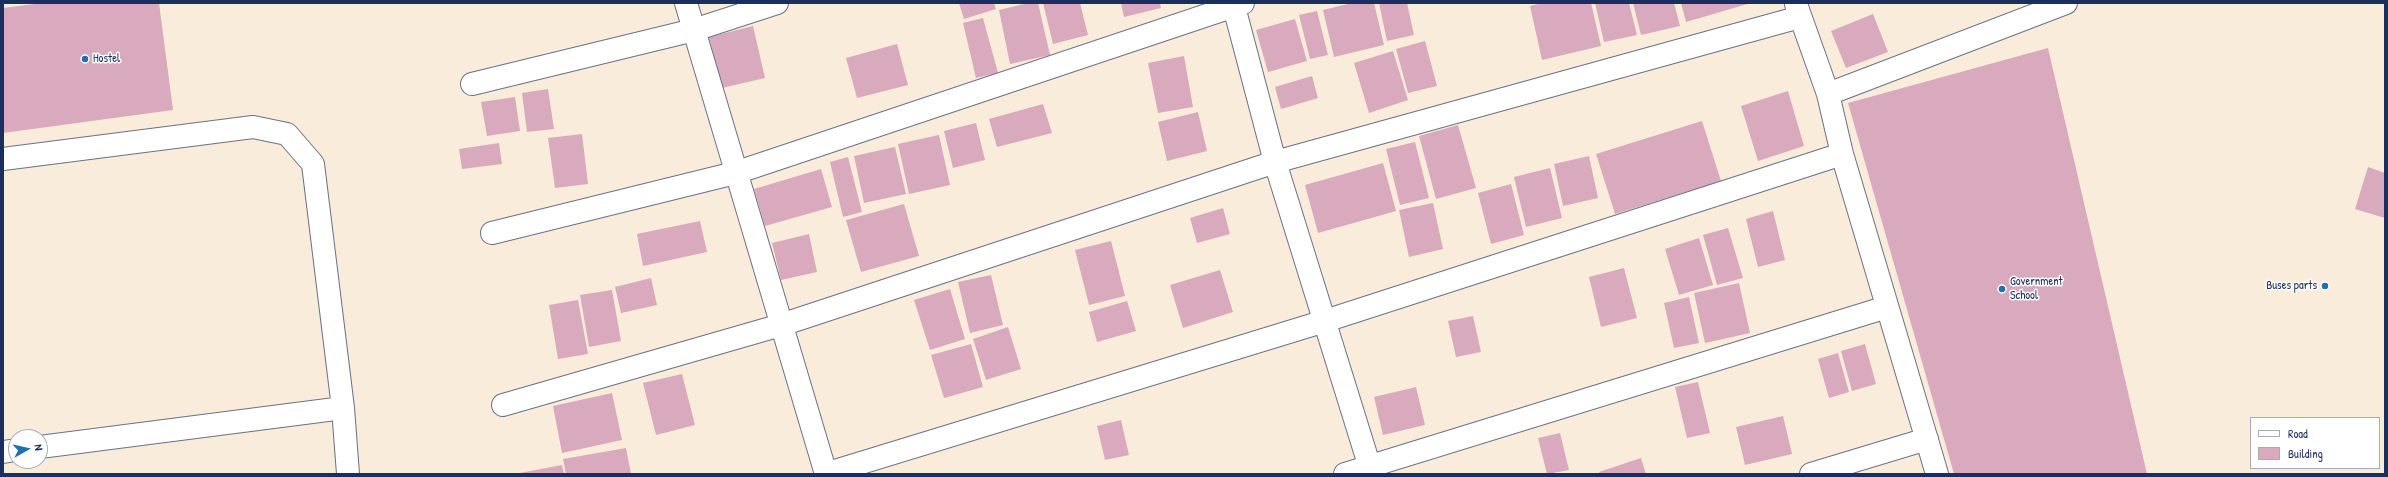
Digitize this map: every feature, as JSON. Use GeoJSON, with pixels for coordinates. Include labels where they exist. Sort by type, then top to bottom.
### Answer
{"type":"FeatureCollection","features":[{"type":"Feature","properties":{"kind":"street"},"geometry":{"type":"LineString","coordinates":[[686,3],[735,173],[826,474],[1325,321],[1842,154]]}},
{"type":"Feature","properties":{"kind":"street"},"geometry":{"type":"LineString","coordinates":[[472,84],[694,30],[777,3]]}},
{"type":"Feature","properties":{"kind":"street"},"geometry":{"type":"LineString","coordinates":[[1828,94],[2066,3]]}},
{"type":"Feature","properties":{"kind":"street"},"geometry":{"type":"LineString","coordinates":[[492,233],[735,173],[1237,4],[1275,162],[1371,470]]}},
{"type":"Feature","properties":{"kind":"street"},"geometry":{"type":"LineString","coordinates":[[502,405],[781,325],[1275,162],[1798,10],[1828,94],[1842,154],[1938,474]]}},
{"type":"Feature","properties":{"kind":"street"},"geometry":{"type":"LineString","coordinates":[[3,159],[253,127],[288,134],[313,164],[343,408],[348,474]]}},
{"type":"Feature","properties":{"kind":"street"},"geometry":{"type":"LineString","coordinates":[[1344,474],[1371,470],[1887,307]]}},
{"type":"Feature","properties":{"kind":"street"},"geometry":{"type":"LineString","coordinates":[[48,446],[343,408]]}},
{"type":"Feature","properties":{"kind":"street"},"geometry":{"type":"LineString","coordinates":[[1810,474],[1927,439]]}},
{"type":"Feature","properties":{"kind":"building","name":"Hostel"},"geometry":{"type":"Polygon","coordinates":[[[42,3],[159,3],[173,110],[3,133],[3,8],[42,3]]]}},
{"type":"Feature","properties":{"kind":"building"},"geometry":{"type":"Polygon","coordinates":[[[959,3],[994,3],[996,9],[964,19],[959,3]]]}},
{"type":"Feature","properties":{"kind":"building"},"geometry":{"type":"Polygon","coordinates":[[[1028,3],[1038,3],[1050,55],[1010,64],[999,10],[1028,3]]]}},
{"type":"Feature","properties":{"kind":"building"},"geometry":{"type":"Polygon","coordinates":[[[1043,3],[1080,3],[1088,35],[1053,44],[1043,3]]]}},
{"type":"Feature","properties":{"kind":"building"},"geometry":{"type":"Polygon","coordinates":[[[1121,3],[1160,3],[1161,8],[1124,17],[1121,3]]]}},
{"type":"Feature","properties":{"kind":"building"},"geometry":{"type":"Polygon","coordinates":[[[1352,3],[1374,3],[1384,45],[1334,57],[1323,10],[1352,3]]]}},
{"type":"Feature","properties":{"kind":"building"},"geometry":{"type":"Polygon","coordinates":[[[1379,3],[1407,3],[1414,35],[1387,41],[1379,3]]]}},
{"type":"Feature","properties":{"kind":"building"},"geometry":{"type":"Polygon","coordinates":[[[1542,3],[1591,3],[1601,46],[1542,60],[1530,6],[1542,3]]]}},
{"type":"Feature","properties":{"kind":"building"},"geometry":{"type":"Polygon","coordinates":[[[1595,3],[1629,3],[1637,35],[1604,42],[1595,3]]]}},
{"type":"Feature","properties":{"kind":"building"},"geometry":{"type":"Polygon","coordinates":[[[1633,3],[1674,3],[1680,26],[1641,35],[1633,3]]]}},
{"type":"Feature","properties":{"kind":"building"},"geometry":{"type":"Polygon","coordinates":[[[1681,3],[1751,3],[1686,22],[1681,3]]]}},
{"type":"Feature","properties":{"kind":"building"},"geometry":{"type":"Polygon","coordinates":[[[1317,11],[1328,55],[1310,59],[1299,15],[1317,11]]]}},
{"type":"Feature","properties":{"kind":"building"},"geometry":{"type":"Polygon","coordinates":[[[1873,14],[1888,52],[1846,68],[1831,31],[1873,14]]]}},
{"type":"Feature","properties":{"kind":"building"},"geometry":{"type":"Polygon","coordinates":[[[983,18],[998,73],[976,78],[963,23],[983,18]]]}},
{"type":"Feature","properties":{"kind":"building"},"geometry":{"type":"Polygon","coordinates":[[[1295,19],[1307,61],[1268,72],[1256,30],[1295,19]]]}},
{"type":"Feature","properties":{"kind":"building"},"geometry":{"type":"Polygon","coordinates":[[[753,26],[765,78],[722,88],[709,37],[753,26]]]}},
{"type":"Feature","properties":{"kind":"building"},"geometry":{"type":"Polygon","coordinates":[[[1425,41],[1437,86],[1408,93],[1396,49],[1425,41]]]}},
{"type":"Feature","properties":{"kind":"building"},"geometry":{"type":"Polygon","coordinates":[[[897,44],[908,85],[857,98],[846,58],[897,44]]]}},
{"type":"Feature","properties":{"kind":"building","name":"Government School"},"geometry":{"type":"Polygon","coordinates":[[[2048,48],[2147,474],[1954,474],[1848,103],[2048,48]]]}},
{"type":"Feature","properties":{"kind":"building"},"geometry":{"type":"Polygon","coordinates":[[[1393,51],[1408,100],[1369,113],[1354,63],[1393,51]]]}},
{"type":"Feature","properties":{"kind":"building"},"geometry":{"type":"Polygon","coordinates":[[[1184,56],[1193,107],[1158,113],[1148,63],[1184,56]]]}},
{"type":"Feature","properties":{"kind":"building"},"geometry":{"type":"Polygon","coordinates":[[[1312,76],[1318,98],[1281,109],[1275,87],[1312,76]]]}},
{"type":"Feature","properties":{"kind":"building"},"geometry":{"type":"Polygon","coordinates":[[[548,89],[554,129],[527,132],[522,93],[548,89]]]}},
{"type":"Feature","properties":{"kind":"building"},"geometry":{"type":"Polygon","coordinates":[[[1788,91],[1804,146],[1758,161],[1741,106],[1788,91]]]}},
{"type":"Feature","properties":{"kind":"building"},"geometry":{"type":"Polygon","coordinates":[[[515,97],[520,131],[487,136],[481,102],[515,97]]]}},
{"type":"Feature","properties":{"kind":"building"},"geometry":{"type":"Polygon","coordinates":[[[1043,104],[1052,133],[997,147],[989,119],[1043,104]]]}},
{"type":"Feature","properties":{"kind":"building"},"geometry":{"type":"Polygon","coordinates":[[[1198,112],[1207,151],[1167,161],[1158,122],[1198,112]]]}},
{"type":"Feature","properties":{"kind":"building"},"geometry":{"type":"Polygon","coordinates":[[[1702,121],[1721,181],[1615,214],[1596,154],[1702,121]]]}},
{"type":"Feature","properties":{"kind":"building"},"geometry":{"type":"Polygon","coordinates":[[[976,123],[985,160],[953,168],[944,131],[976,123]]]}},
{"type":"Feature","properties":{"kind":"building"},"geometry":{"type":"Polygon","coordinates":[[[1458,125],[1476,188],[1436,199],[1419,136],[1458,125]]]}},
{"type":"Feature","properties":{"kind":"building"},"geometry":{"type":"Polygon","coordinates":[[[582,134],[588,184],[555,188],[548,138],[582,134]]]}},
{"type":"Feature","properties":{"kind":"building"},"geometry":{"type":"Polygon","coordinates":[[[939,135],[950,185],[909,194],[898,144],[939,135]]]}},
{"type":"Feature","properties":{"kind":"building"},"geometry":{"type":"Polygon","coordinates":[[[1415,142],[1429,198],[1400,205],[1386,149],[1415,142]]]}},
{"type":"Feature","properties":{"kind":"building"},"geometry":{"type":"Polygon","coordinates":[[[499,143],[502,164],[462,169],[459,149],[499,143]]]}},
{"type":"Feature","properties":{"kind":"building"},"geometry":{"type":"Polygon","coordinates":[[[895,147],[906,194],[864,203],[854,156],[895,147]]]}},
{"type":"Feature","properties":{"kind":"building"},"geometry":{"type":"Polygon","coordinates":[[[1589,156],[1598,198],[1563,206],[1554,164],[1589,156]]]}},
{"type":"Feature","properties":{"kind":"building"},"geometry":{"type":"Polygon","coordinates":[[[848,157],[862,212],[843,217],[830,162],[848,157]]]}},
{"type":"Feature","properties":{"kind":"building"},"geometry":{"type":"Polygon","coordinates":[[[1383,163],[1396,211],[1318,233],[1305,185],[1383,163]]]}},
{"type":"Feature","properties":{"kind":"building"},"geometry":{"type":"Polygon","coordinates":[[[2368,167],[2385,173],[2385,218],[2355,209],[2368,167]]]}},
{"type":"Feature","properties":{"kind":"building"},"geometry":{"type":"Polygon","coordinates":[[[1550,168],[1562,218],[1526,227],[1514,177],[1550,168]]]}},
{"type":"Feature","properties":{"kind":"building"},"geometry":{"type":"Polygon","coordinates":[[[821,169],[832,207],[765,226],[754,189],[821,169]]]}},
{"type":"Feature","properties":{"kind":"building"},"geometry":{"type":"Polygon","coordinates":[[[1511,184],[1524,235],[1491,244],[1478,193],[1511,184]]]}},
{"type":"Feature","properties":{"kind":"building"},"geometry":{"type":"Polygon","coordinates":[[[1433,203],[1443,249],[1409,257],[1399,210],[1433,203]]]}},
{"type":"Feature","properties":{"kind":"building"},"geometry":{"type":"Polygon","coordinates":[[[904,204],[919,256],[861,272],[846,220],[904,204]]]}},
{"type":"Feature","properties":{"kind":"building"},"geometry":{"type":"Polygon","coordinates":[[[1223,208],[1230,234],[1197,243],[1190,218],[1223,208]]]}},
{"type":"Feature","properties":{"kind":"building"},"geometry":{"type":"Polygon","coordinates":[[[1773,211],[1785,260],[1758,267],[1746,219],[1773,211]]]}},
{"type":"Feature","properties":{"kind":"building"},"geometry":{"type":"Polygon","coordinates":[[[700,221],[707,252],[643,266],[637,234],[700,221]]]}},
{"type":"Feature","properties":{"kind":"building"},"geometry":{"type":"Polygon","coordinates":[[[1728,228],[1743,278],[1717,285],[1703,235],[1728,228]]]}},
{"type":"Feature","properties":{"kind":"building"},"geometry":{"type":"Polygon","coordinates":[[[809,234],[817,272],[781,280],[772,243],[809,234]]]}},
{"type":"Feature","properties":{"kind":"building"},"geometry":{"type":"Polygon","coordinates":[[[1699,238],[1713,285],[1679,295],[1665,249],[1699,238]]]}},
{"type":"Feature","properties":{"kind":"building"},"geometry":{"type":"Polygon","coordinates":[[[1111,241],[1125,296],[1089,305],[1075,250],[1111,241]]]}},
{"type":"Feature","properties":{"kind":"building"},"geometry":{"type":"Polygon","coordinates":[[[1624,268],[1637,318],[1601,327],[1589,277],[1624,268]]]}},
{"type":"Feature","properties":{"kind":"building"},"geometry":{"type":"Polygon","coordinates":[[[1220,270],[1233,312],[1183,328],[1170,285],[1220,270]]]}},
{"type":"Feature","properties":{"kind":"building"},"geometry":{"type":"Polygon","coordinates":[[[991,275],[1003,325],[970,333],[958,282],[991,275]]]}},
{"type":"Feature","properties":{"kind":"building"},"geometry":{"type":"Polygon","coordinates":[[[651,278],[657,305],[621,313],[615,287],[651,278]]]}},
{"type":"Feature","properties":{"kind":"building"},"geometry":{"type":"Polygon","coordinates":[[[1739,283],[1750,333],[1705,343],[1694,293],[1739,283]]]}},
{"type":"Feature","properties":{"kind":"building"},"geometry":{"type":"Polygon","coordinates":[[[950,289],[965,339],[930,350],[914,300],[950,289]]]}},
{"type":"Feature","properties":{"kind":"building"},"geometry":{"type":"Polygon","coordinates":[[[612,290],[621,341],[589,347],[580,295],[612,290]]]}},
{"type":"Feature","properties":{"kind":"building"},"geometry":{"type":"Polygon","coordinates":[[[1689,297],[1699,343],[1674,348],[1664,303],[1689,297]]]}},
{"type":"Feature","properties":{"kind":"building"},"geometry":{"type":"Polygon","coordinates":[[[578,300],[588,354],[558,359],[549,305],[578,300]]]}},
{"type":"Feature","properties":{"kind":"building"},"geometry":{"type":"Polygon","coordinates":[[[1127,301],[1136,331],[1097,342],[1089,312],[1127,301]]]}},
{"type":"Feature","properties":{"kind":"building"},"geometry":{"type":"Polygon","coordinates":[[[1473,316],[1481,352],[1456,357],[1448,321],[1473,316]]]}},
{"type":"Feature","properties":{"kind":"building"},"geometry":{"type":"Polygon","coordinates":[[[1008,327],[1021,369],[986,380],[973,339],[1008,327]]]}},
{"type":"Feature","properties":{"kind":"building"},"geometry":{"type":"Polygon","coordinates":[[[971,344],[983,387],[944,398],[931,355],[971,344]]]}},
{"type":"Feature","properties":{"kind":"building"},"geometry":{"type":"Polygon","coordinates":[[[1865,344],[1876,384],[1852,391],[1841,351],[1865,344]]]}},
{"type":"Feature","properties":{"kind":"building"},"geometry":{"type":"Polygon","coordinates":[[[1838,353],[1849,392],[1829,398],[1818,359],[1838,353]]]}},
{"type":"Feature","properties":{"kind":"building"},"geometry":{"type":"Polygon","coordinates":[[[682,374],[695,425],[656,435],[643,383],[682,374]]]}},
{"type":"Feature","properties":{"kind":"building"},"geometry":{"type":"Polygon","coordinates":[[[1698,382],[1710,433],[1687,438],[1675,387],[1698,382]]]}},
{"type":"Feature","properties":{"kind":"building"},"geometry":{"type":"Polygon","coordinates":[[[1416,387],[1425,425],[1383,435],[1374,397],[1416,387]]]}},
{"type":"Feature","properties":{"kind":"building"},"geometry":{"type":"Polygon","coordinates":[[[612,393],[622,440],[562,453],[553,406],[612,393]]]}},
{"type":"Feature","properties":{"kind":"building"},"geometry":{"type":"Polygon","coordinates":[[[1783,416],[1792,454],[1745,465],[1736,427],[1783,416]]]}},
{"type":"Feature","properties":{"kind":"building"},"geometry":{"type":"Polygon","coordinates":[[[1121,420],[1129,455],[1105,460],[1097,426],[1121,420]]]}},
{"type":"Feature","properties":{"kind":"building"},"geometry":{"type":"Polygon","coordinates":[[[1560,433],[1569,470],[1547,474],[1538,438],[1560,433]]]}},
{"type":"Feature","properties":{"kind":"building"},"geometry":{"type":"Polygon","coordinates":[[[626,448],[631,474],[566,474],[563,459],[626,448]]]}},
{"type":"Feature","properties":{"kind":"building"},"geometry":{"type":"Polygon","coordinates":[[[1641,458],[1646,474],[1600,474],[1599,472],[1641,458]]]}},
{"type":"Feature","properties":{"kind":"building"},"geometry":{"type":"Polygon","coordinates":[[[562,465],[564,474],[520,474],[520,473],[562,465]]]}},
{"type":"Feature","properties":{"kind":"place","name":"Hostel"},"geometry":{"type":"Point","coordinates":[85,59]}},
{"type":"Feature","properties":{"kind":"place","name":"Buses parts"},"geometry":{"type":"Point","coordinates":[2325,286]}},
{"type":"Feature","properties":{"kind":"place","name":"Government School"},"geometry":{"type":"Point","coordinates":[2002,289]}}]}
